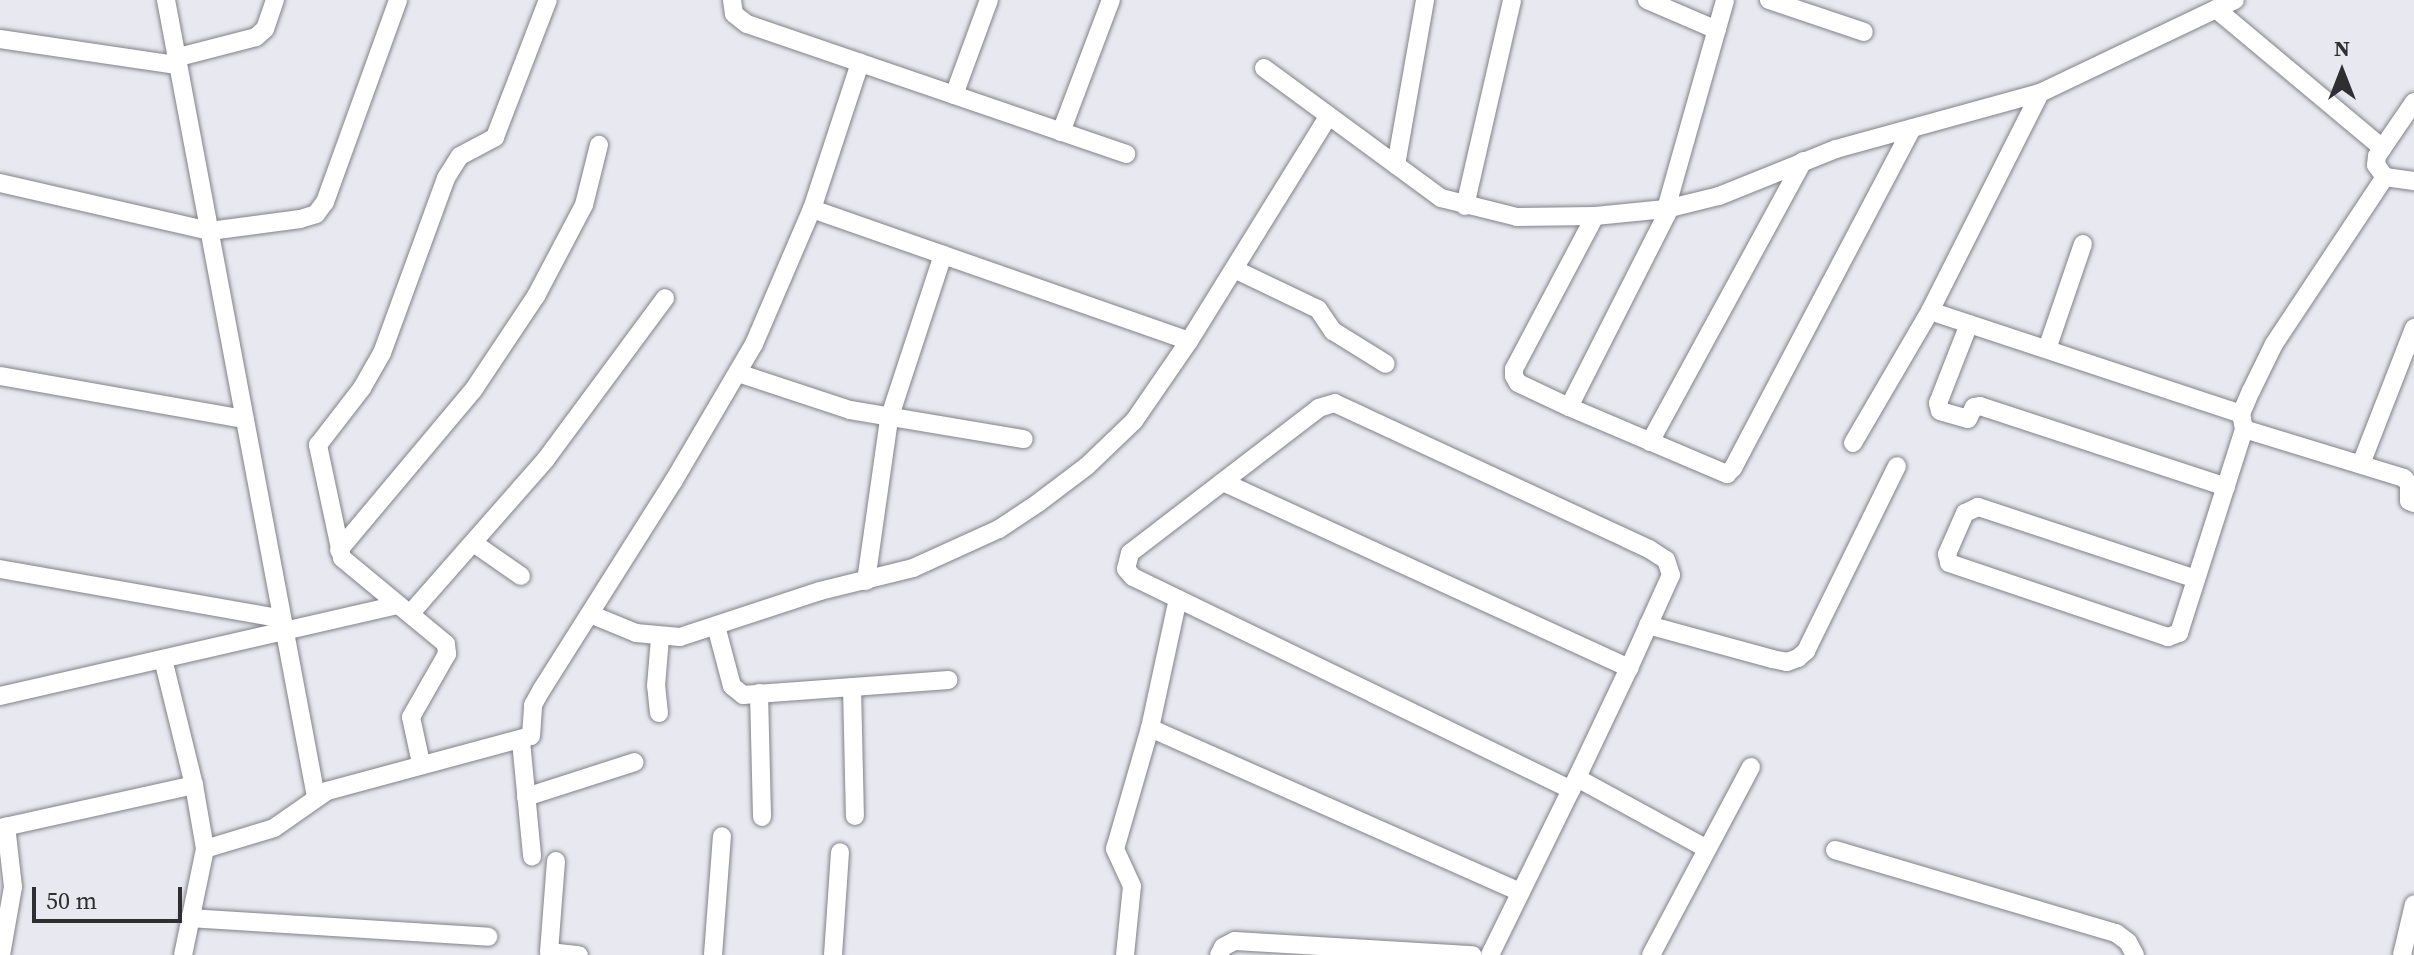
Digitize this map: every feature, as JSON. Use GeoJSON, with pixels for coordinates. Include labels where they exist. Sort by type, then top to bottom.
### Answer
{"type":"FeatureCollection","features":[{"type":"Feature","properties":{"kind":"street"},"geometry":{"type":"LineString","coordinates":[[166,0],[281,625],[316,797]]}},
{"type":"Feature","properties":{"kind":"street"},"geometry":{"type":"LineString","coordinates":[[0,39],[176,61],[256,37],[265,29],[275,0]]}},
{"type":"Feature","properties":{"kind":"street"},"geometry":{"type":"LineString","coordinates":[[0,183],[210,231],[300,219],[316,214],[325,202],[398,0]]}},
{"type":"Feature","properties":{"kind":"street"},"geometry":{"type":"LineString","coordinates":[[421,763],[411,717],[447,649],[446,644],[342,558],[318,445],[362,388],[382,353],[446,178],[460,156],[495,137],[548,0]]}},
{"type":"Feature","properties":{"kind":"street"},"geometry":{"type":"LineString","coordinates":[[732,0],[734,14],[747,24],[1126,154]]}},
{"type":"Feature","properties":{"kind":"street"},"geometry":{"type":"LineString","coordinates":[[954,95],[989,0]]}},
{"type":"Feature","properties":{"kind":"street"},"geometry":{"type":"LineString","coordinates":[[1061,132],[1111,0]]}},
{"type":"Feature","properties":{"kind":"street"},"geometry":{"type":"LineString","coordinates":[[1396,165],[1425,0]]}},
{"type":"Feature","properties":{"kind":"street"},"geometry":{"type":"LineString","coordinates":[[1465,206],[1512,0]]}},
{"type":"Feature","properties":{"kind":"street"},"geometry":{"type":"LineString","coordinates":[[1647,0],[1717,30]]}},
{"type":"Feature","properties":{"kind":"street"},"geometry":{"type":"LineString","coordinates":[[1569,407],[1668,208],[1725,0]]}},
{"type":"Feature","properties":{"kind":"street"},"geometry":{"type":"LineString","coordinates":[[1769,0],[1864,32]]}},
{"type":"Feature","properties":{"kind":"street"},"geometry":{"type":"LineString","coordinates":[[1264,68],[1441,198],[1517,217],[1595,216],[1668,208],[1719,196],[1803,161],[2040,93],[2235,0]]}},
{"type":"Feature","properties":{"kind":"street"},"geometry":{"type":"LineString","coordinates":[[2216,9],[2382,148]]}},
{"type":"Feature","properties":{"kind":"street"},"geometry":{"type":"LineString","coordinates":[[205,849],[285,822],[316,797],[421,763],[521,741],[531,736],[533,705],[738,373],[783,285],[812,209],[860,63]]}},
{"type":"Feature","properties":{"kind":"street"},"geometry":{"type":"LineString","coordinates":[[1853,443],[1930,311],[2040,93]]}},
{"type":"Feature","properties":{"kind":"street"},"geometry":{"type":"LineString","coordinates":[[2414,102],[2382,148],[2376,165],[2385,177],[2414,181]]}},
{"type":"Feature","properties":{"kind":"street"},"geometry":{"type":"LineString","coordinates":[[590,614],[636,633],[660,638],[680,637],[820,591],[891,576],[999,529],[1038,503],[1087,466],[1134,421],[1189,341],[1328,117]]}},
{"type":"Feature","properties":{"kind":"street"},"geometry":{"type":"LineString","coordinates":[[1595,216],[1514,369],[1518,383],[1718,473],[1727,474],[1733,468],[1912,128]]}},
{"type":"Feature","properties":{"kind":"street"},"geometry":{"type":"LineString","coordinates":[[339,550],[474,389],[536,296],[584,205],[599,145]]}},
{"type":"Feature","properties":{"kind":"street"},"geometry":{"type":"LineString","coordinates":[[1650,442],[1803,161]]}},
{"type":"Feature","properties":{"kind":"street"},"geometry":{"type":"LineString","coordinates":[[2196,579],[1978,507],[1965,513],[1947,554],[1949,563],[2168,637],[2179,633],[2226,487],[2243,421],[2274,344],[2385,177]]}},
{"type":"Feature","properties":{"kind":"street"},"geometry":{"type":"LineString","coordinates":[[812,209],[1189,341]]}},
{"type":"Feature","properties":{"kind":"street"},"geometry":{"type":"LineString","coordinates":[[2047,349],[2083,244]]}},
{"type":"Feature","properties":{"kind":"street"},"geometry":{"type":"LineString","coordinates":[[866,581],[891,415],[943,255]]}},
{"type":"Feature","properties":{"kind":"street"},"geometry":{"type":"LineString","coordinates":[[1234,269],[1318,309],[1333,331],[1386,364]]}},
{"type":"Feature","properties":{"kind":"street"},"geometry":{"type":"LineString","coordinates":[[0,696],[163,659],[281,625],[404,610],[475,544],[609,378],[665,298]]}},
{"type":"Feature","properties":{"kind":"street"},"geometry":{"type":"LineString","coordinates":[[1930,311],[2047,349],[2404,478],[2409,484],[2409,501],[2414,503]]}},
{"type":"Feature","properties":{"kind":"street"},"geometry":{"type":"LineString","coordinates":[[1969,324],[1938,403],[1940,411],[1968,419],[1974,407],[1980,406],[2226,487]]}},
{"type":"Feature","properties":{"kind":"street"},"geometry":{"type":"LineString","coordinates":[[2361,464],[2414,328]]}},
{"type":"Feature","properties":{"kind":"street"},"geometry":{"type":"LineString","coordinates":[[738,373],[850,410],[1024,439]]}},
{"type":"Feature","properties":{"kind":"street"},"geometry":{"type":"LineString","coordinates":[[0,376],[244,419]]}},
{"type":"Feature","properties":{"kind":"street"},"geometry":{"type":"LineString","coordinates":[[1490,955],[1574,784],[1671,575],[1666,560],[1649,549],[1335,403],[1319,408],[1130,553],[1126,562],[1133,577],[1574,784],[1707,849]]}},
{"type":"Feature","properties":{"kind":"street"},"geometry":{"type":"LineString","coordinates":[[1648,625],[1772,659],[1787,662],[1798,658],[1806,651],[1897,466]]}},
{"type":"Feature","properties":{"kind":"street"},"geometry":{"type":"LineString","coordinates":[[1223,482],[1629,668]]}},
{"type":"Feature","properties":{"kind":"street"},"geometry":{"type":"LineString","coordinates":[[475,544],[521,576]]}},
{"type":"Feature","properties":{"kind":"street"},"geometry":{"type":"LineString","coordinates":[[0,569],[281,625]]}},
{"type":"Feature","properties":{"kind":"street"},"geometry":{"type":"LineString","coordinates":[[1125,955],[1132,886],[1115,849],[1150,728],[1178,599]]}},
{"type":"Feature","properties":{"kind":"street"},"geometry":{"type":"LineString","coordinates":[[716,626],[735,692],[948,680]]}},
{"type":"Feature","properties":{"kind":"street"},"geometry":{"type":"LineString","coordinates":[[659,713],[656,686],[660,638]]}},
{"type":"Feature","properties":{"kind":"street"},"geometry":{"type":"LineString","coordinates":[[163,659],[194,785],[205,849],[183,955]]}},
{"type":"Feature","properties":{"kind":"street"},"geometry":{"type":"LineString","coordinates":[[852,687],[855,816]]}},
{"type":"Feature","properties":{"kind":"street"},"geometry":{"type":"LineString","coordinates":[[759,693],[762,817]]}},
{"type":"Feature","properties":{"kind":"street"},"geometry":{"type":"LineString","coordinates":[[1150,728],[1520,892]]}},
{"type":"Feature","properties":{"kind":"street"},"geometry":{"type":"LineString","coordinates":[[521,741],[532,856]]}},
{"type":"Feature","properties":{"kind":"street"},"geometry":{"type":"LineString","coordinates":[[526,797],[635,762]]}},
{"type":"Feature","properties":{"kind":"street"},"geometry":{"type":"LineString","coordinates":[[1651,955],[1751,767]]}},
{"type":"Feature","properties":{"kind":"street"},"geometry":{"type":"LineString","coordinates":[[1,955],[13,887],[3,827],[194,785]]}},
{"type":"Feature","properties":{"kind":"street"},"geometry":{"type":"LineString","coordinates":[[713,955],[722,836]]}},
{"type":"Feature","properties":{"kind":"street"},"geometry":{"type":"LineString","coordinates":[[1835,850],[2116,933],[2128,942],[2135,955]]}},
{"type":"Feature","properties":{"kind":"street"},"geometry":{"type":"LineString","coordinates":[[833,955],[840,852]]}},
{"type":"Feature","properties":{"kind":"street"},"geometry":{"type":"LineString","coordinates":[[556,861],[549,952],[579,955]]}},
{"type":"Feature","properties":{"kind":"street"},"geometry":{"type":"LineString","coordinates":[[2402,955],[2414,904]]}},
{"type":"Feature","properties":{"kind":"street"},"geometry":{"type":"LineString","coordinates":[[190,918],[488,937]]}},
{"type":"Feature","properties":{"kind":"street"},"geometry":{"type":"LineString","coordinates":[[1219,955],[1223,947],[1235,941],[1473,955]]}}]}
